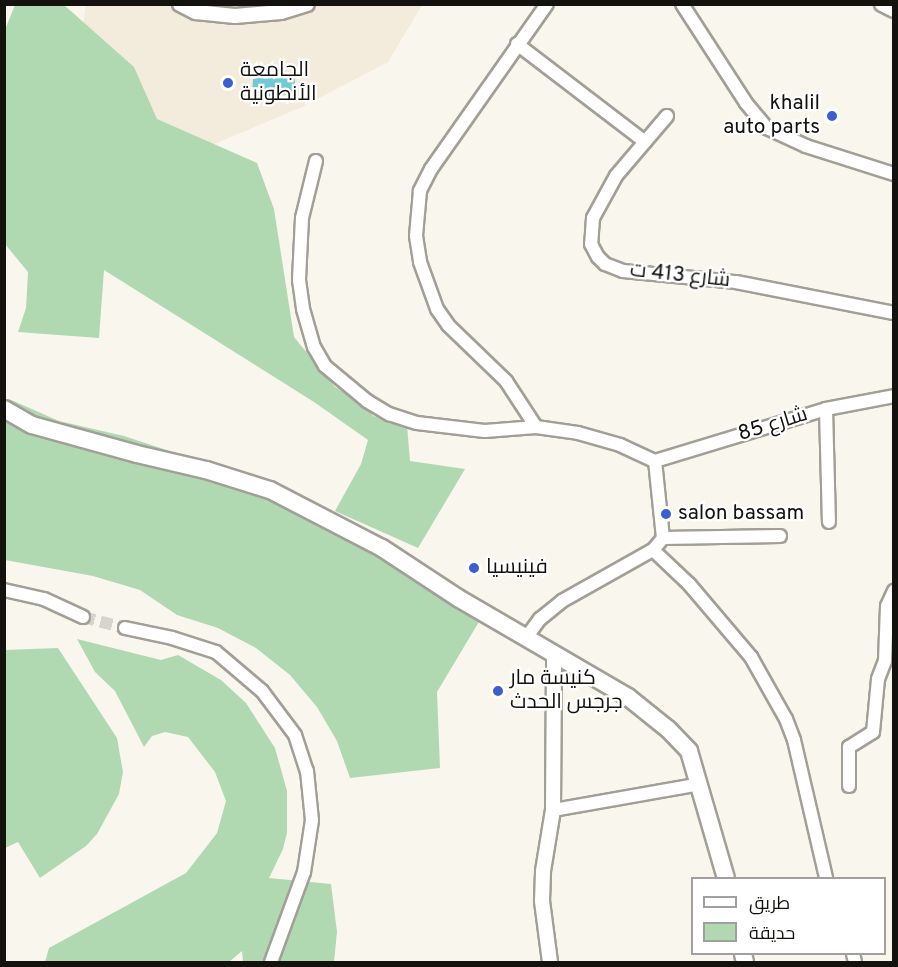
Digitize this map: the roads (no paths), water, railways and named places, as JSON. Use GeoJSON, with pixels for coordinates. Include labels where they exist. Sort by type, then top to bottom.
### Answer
{"type":"FeatureCollection","features":[{"type":"Feature","properties":{"kind":"main road"},"geometry":{"type":"LineString","coordinates":[[4,409],[32,425],[206,470],[270,490],[319,513],[382,548],[554,655],[628,697],[668,729],[689,751],[725,877]]}},
{"type":"Feature","properties":{"kind":"street"},"geometry":{"type":"LineString","coordinates":[[180,4],[196,12],[236,16],[281,12],[307,4]]}},
{"type":"Feature","properties":{"kind":"street"},"geometry":{"type":"LineString","coordinates":[[536,427],[506,381],[448,325],[437,309],[420,262],[416,236],[416,212],[420,191],[431,169],[547,4]]}},
{"type":"Feature","properties":{"kind":"street"},"geometry":{"type":"LineString","coordinates":[[682,4],[751,110],[767,128],[806,146],[894,174]]}},
{"type":"Feature","properties":{"kind":"street"},"geometry":{"type":"LineString","coordinates":[[882,4],[894,10]]}},
{"type":"Feature","properties":{"kind":"street"},"geometry":{"type":"LineString","coordinates":[[517,44],[645,142]]}},
{"type":"Feature","properties":{"kind":"street","name":"شارع 413 ت"},"geometry":{"type":"LineString","coordinates":[[667,117],[616,176],[593,218],[591,243],[598,257],[605,264],[623,271],[736,282],[894,313]]}},
{"type":"Feature","properties":{"kind":"street"},"geometry":{"type":"LineString","coordinates":[[316,161],[302,218],[299,280],[303,309],[314,347],[325,366],[367,401],[389,414],[417,423],[485,431],[536,427],[578,433],[655,460],[663,538],[653,550],[562,601],[540,619],[526,638]]}},
{"type":"Feature","properties":{"kind":"street","name":"شارع 85"},"geometry":{"type":"LineString","coordinates":[[655,460],[826,409],[894,396]]}},
{"type":"Feature","properties":{"kind":"street"},"geometry":{"type":"LineString","coordinates":[[826,409],[829,522]]}},
{"type":"Feature","properties":{"kind":"street"},"geometry":{"type":"LineString","coordinates":[[663,538],[780,536]]}},
{"type":"Feature","properties":{"kind":"street"},"geometry":{"type":"LineString","coordinates":[[653,550],[689,584],[751,657],[786,719],[794,740],[826,877]]}},
{"type":"Feature","properties":{"kind":"street"},"geometry":{"type":"LineString","coordinates":[[4,590],[44,599],[83,617]]}},
{"type":"Feature","properties":{"kind":"street"},"geometry":{"type":"LineString","coordinates":[[849,786],[849,747],[873,732],[878,679],[889,662],[887,606],[894,591]]}},
{"type":"Feature","properties":{"kind":"street"},"geometry":{"type":"LineString","coordinates":[[125,628],[172,638],[216,652],[262,691],[295,735],[307,771],[312,820],[304,872],[271,963]]}},
{"type":"Feature","properties":{"kind":"street"},"geometry":{"type":"LineString","coordinates":[[550,963],[542,901],[543,872],[553,810],[554,655]]}},
{"type":"Feature","properties":{"kind":"street"},"geometry":{"type":"LineString","coordinates":[[553,810],[700,784]]}},
{"type":"Feature","properties":{"kind":"water"},"geometry":{"type":"Polygon","coordinates":[[[294,72],[296,93],[252,99],[253,79],[294,72]]]}},
{"type":"Feature","properties":{"kind":"tunnel"},"geometry":{"type":"LineString","coordinates":[[83,617],[125,628]]}},
{"type":"Feature","properties":{"kind":"place","name":"الجامعة الأنطونية"},"geometry":{"type":"Point","coordinates":[228,83]}},
{"type":"Feature","properties":{"kind":"place","name":"khalil auto parts"},"geometry":{"type":"Point","coordinates":[832,116]}},
{"type":"Feature","properties":{"kind":"place","name":"salon bassam"},"geometry":{"type":"Point","coordinates":[666,514]}},
{"type":"Feature","properties":{"kind":"place","name":"فينيسيا"},"geometry":{"type":"Point","coordinates":[474,568]}},
{"type":"Feature","properties":{"kind":"place","name":"كنيسة مار جرجس الحدث"},"geometry":{"type":"Point","coordinates":[498,691]}}]}
